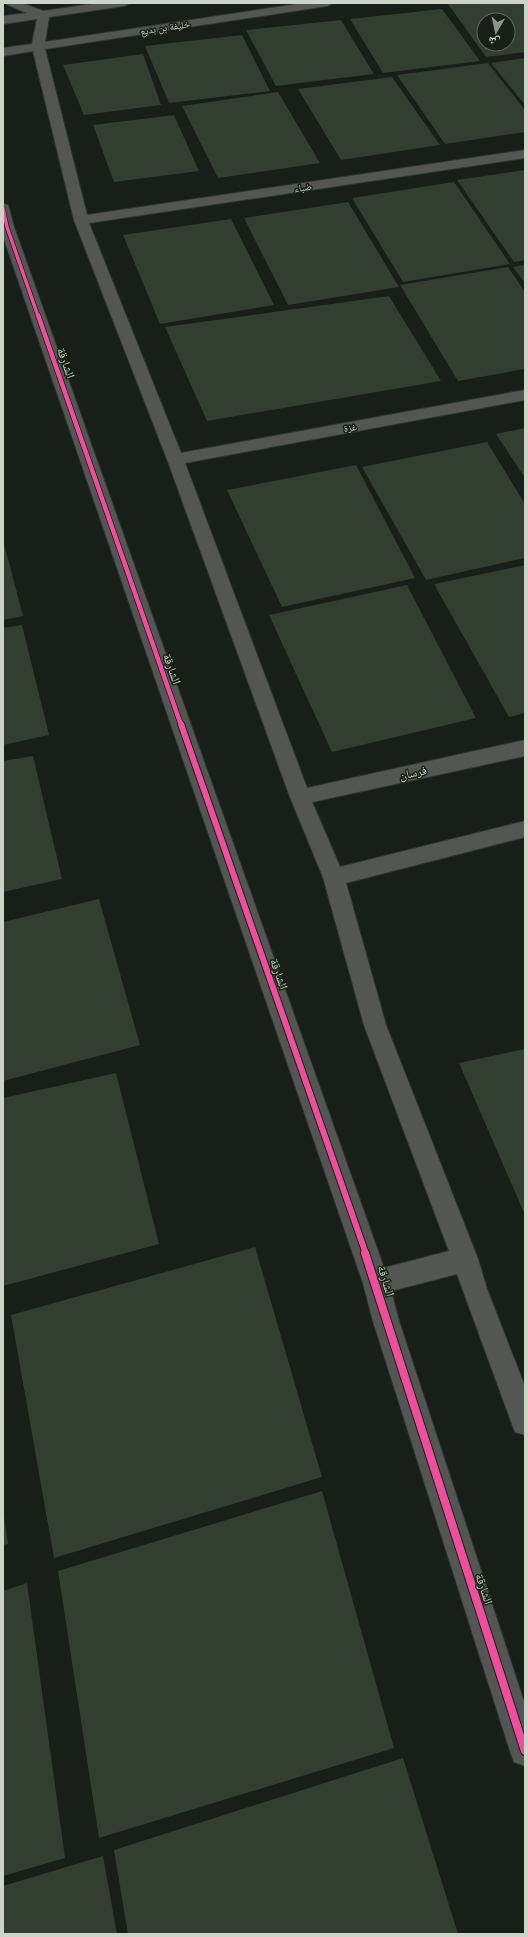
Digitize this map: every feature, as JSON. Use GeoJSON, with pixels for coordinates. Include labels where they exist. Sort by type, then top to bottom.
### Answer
{"type":"FeatureCollection","features":[{"type":"Feature","properties":{"kind":"street"},"geometry":{"type":"LineString","coordinates":[[12,3],[43,15]]}},
{"type":"Feature","properties":{"kind":"street"},"geometry":{"type":"LineString","coordinates":[[3,20],[124,3]]}},
{"type":"Feature","properties":{"kind":"street","name":"خليفة بن بديع"},"geometry":{"type":"LineString","coordinates":[[3,52],[327,3]]}},
{"type":"Feature","properties":{"kind":"street"},"geometry":{"type":"LineString","coordinates":[[43,15],[38,47],[81,220],[175,459],[300,797],[334,877],[375,1025],[465,1259],[474,1289],[525,1422]]}},
{"type":"Feature","properties":{"kind":"street","name":"ضباء"},"geometry":{"type":"LineString","coordinates":[[81,220],[525,154]]}},
{"type":"Feature","properties":{"kind":"street","name":"الشارقة"},"geometry":{"type":"LineString","coordinates":[[4,221],[376,1283],[386,1321],[525,1751]]}},
{"type":"Feature","properties":{"kind":"street","name":"غزة"},"geometry":{"type":"LineString","coordinates":[[175,459],[525,395]]}},
{"type":"Feature","properties":{"kind":"street","name":"فرسان"},"geometry":{"type":"LineString","coordinates":[[300,797],[525,748]]}},
{"type":"Feature","properties":{"kind":"street"},"geometry":{"type":"LineString","coordinates":[[334,877],[525,829]]}},
{"type":"Feature","properties":{"kind":"street"},"geometry":{"type":"LineString","coordinates":[[376,1283],[465,1259]]}},
{"type":"Feature","properties":{"kind":"building"},"geometry":{"type":"Polygon","coordinates":[[[525,3],[525,52],[486,57],[482,52],[516,52],[516,12],[476,12],[476,43],[448,4],[525,3]]]}},
{"type":"Feature","properties":{"kind":"building"},"geometry":{"type":"Polygon","coordinates":[[[442,9],[480,61],[383,73],[350,19],[442,9]]]}},
{"type":"Feature","properties":{"kind":"building"},"geometry":{"type":"Polygon","coordinates":[[[341,20],[374,74],[276,86],[246,30],[341,20]]]}},
{"type":"Feature","properties":{"kind":"building"},"geometry":{"type":"Polygon","coordinates":[[[242,35],[270,91],[169,103],[145,46],[242,35]]]}},
{"type":"Feature","properties":{"kind":"building"},"geometry":{"type":"Polygon","coordinates":[[[143,54],[161,105],[84,115],[63,65],[143,54]]]}},
{"type":"Feature","properties":{"kind":"building"},"geometry":{"type":"Polygon","coordinates":[[[525,58],[525,105],[491,63],[525,58]]]}},
{"type":"Feature","properties":{"kind":"building"},"geometry":{"type":"Polygon","coordinates":[[[488,63],[525,110],[525,132],[445,144],[397,75],[488,63]]]}},
{"type":"Feature","properties":{"kind":"building"},"geometry":{"type":"Polygon","coordinates":[[[392,77],[440,145],[341,160],[298,89],[392,77]]]}},
{"type":"Feature","properties":{"kind":"building"},"geometry":{"type":"Polygon","coordinates":[[[278,92],[320,163],[218,178],[182,106],[278,92]]]}},
{"type":"Feature","properties":{"kind":"building"},"geometry":{"type":"Polygon","coordinates":[[[174,115],[199,171],[114,182],[93,125],[174,115]]]}},
{"type":"Feature","properties":{"kind":"building"},"geometry":{"type":"Polygon","coordinates":[[[525,170],[525,260],[514,262],[457,180],[525,170]]]}},
{"type":"Feature","properties":{"kind":"building"},"geometry":{"type":"Polygon","coordinates":[[[454,182],[510,264],[403,282],[352,198],[454,182]]]}},
{"type":"Feature","properties":{"kind":"building"},"geometry":{"type":"Polygon","coordinates":[[[348,202],[399,287],[288,305],[244,218],[348,202]]]}},
{"type":"Feature","properties":{"kind":"building"},"geometry":{"type":"Polygon","coordinates":[[[231,219],[274,305],[160,324],[123,235],[231,219]]]}},
{"type":"Feature","properties":{"kind":"building"},"geometry":{"type":"Polygon","coordinates":[[[525,265],[525,283],[513,267],[525,265]]]}},
{"type":"Feature","properties":{"kind":"building"},"geometry":{"type":"Polygon","coordinates":[[[508,267],[525,292],[525,369],[458,381],[400,285],[508,267]]]}},
{"type":"Feature","properties":{"kind":"building"},"geometry":{"type":"Polygon","coordinates":[[[389,296],[441,381],[207,421],[165,327],[389,296]]]}},
{"type":"Feature","properties":{"kind":"building"},"geometry":{"type":"Polygon","coordinates":[[[525,428],[525,478],[496,434],[525,428]]]}},
{"type":"Feature","properties":{"kind":"building"},"geometry":{"type":"Polygon","coordinates":[[[487,442],[525,504],[525,558],[426,580],[362,467],[487,442]]]}},
{"type":"Feature","properties":{"kind":"building"},"geometry":{"type":"Polygon","coordinates":[[[356,465],[415,578],[282,607],[227,490],[356,465]]]}},
{"type":"Feature","properties":{"kind":"building"},"geometry":{"type":"Polygon","coordinates":[[[3,540],[23,616],[3,620],[3,540]]]}},
{"type":"Feature","properties":{"kind":"building"},"geometry":{"type":"Polygon","coordinates":[[[525,565],[525,713],[509,717],[434,584],[525,565]]]}},
{"type":"Feature","properties":{"kind":"building"},"geometry":{"type":"Polygon","coordinates":[[[407,585],[476,718],[332,752],[269,615],[407,585]]]}},
{"type":"Feature","properties":{"kind":"building"},"geometry":{"type":"Polygon","coordinates":[[[22,625],[49,735],[3,745],[3,628],[22,625]]]}},
{"type":"Feature","properties":{"kind":"building"},"geometry":{"type":"Polygon","coordinates":[[[33,756],[62,879],[3,892],[3,761],[33,756]]]}},
{"type":"Feature","properties":{"kind":"building"},"geometry":{"type":"Polygon","coordinates":[[[99,899],[140,1045],[3,1081],[3,922],[99,899]]]}},
{"type":"Feature","properties":{"kind":"building"},"geometry":{"type":"Polygon","coordinates":[[[525,1049],[525,1215],[459,1063],[525,1049]]]}},
{"type":"Feature","properties":{"kind":"building"},"geometry":{"type":"Polygon","coordinates":[[[116,1073],[159,1244],[3,1286],[3,1098],[116,1073]]]}},
{"type":"Feature","properties":{"kind":"building"},"geometry":{"type":"Polygon","coordinates":[[[255,1247],[322,1477],[54,1558],[11,1315],[255,1247]]]}},
{"type":"Feature","properties":{"kind":"building"},"geometry":{"type":"Polygon","coordinates":[[[322,1491],[394,1748],[99,1838],[58,1571],[322,1491]]]}},
{"type":"Feature","properties":{"kind":"building"},"geometry":{"type":"Polygon","coordinates":[[[3,1509],[8,1544],[3,1545],[3,1509]]]}},
{"type":"Feature","properties":{"kind":"building"},"geometry":{"type":"Polygon","coordinates":[[[27,1583],[65,1858],[3,1876],[3,1591],[27,1583]]]}},
{"type":"Feature","properties":{"kind":"building"},"geometry":{"type":"Polygon","coordinates":[[[403,1758],[458,1934],[128,1934],[114,1850],[403,1758]]]}},
{"type":"Feature","properties":{"kind":"building"},"geometry":{"type":"Polygon","coordinates":[[[103,1856],[117,1934],[3,1934],[3,1886],[103,1856]]]}},
{"type":"Feature","properties":{"kind":"cycle path"},"geometry":{"type":"LineString","coordinates":[[3,208],[7,227],[376,1283],[386,1321],[525,1751]]}}]}
